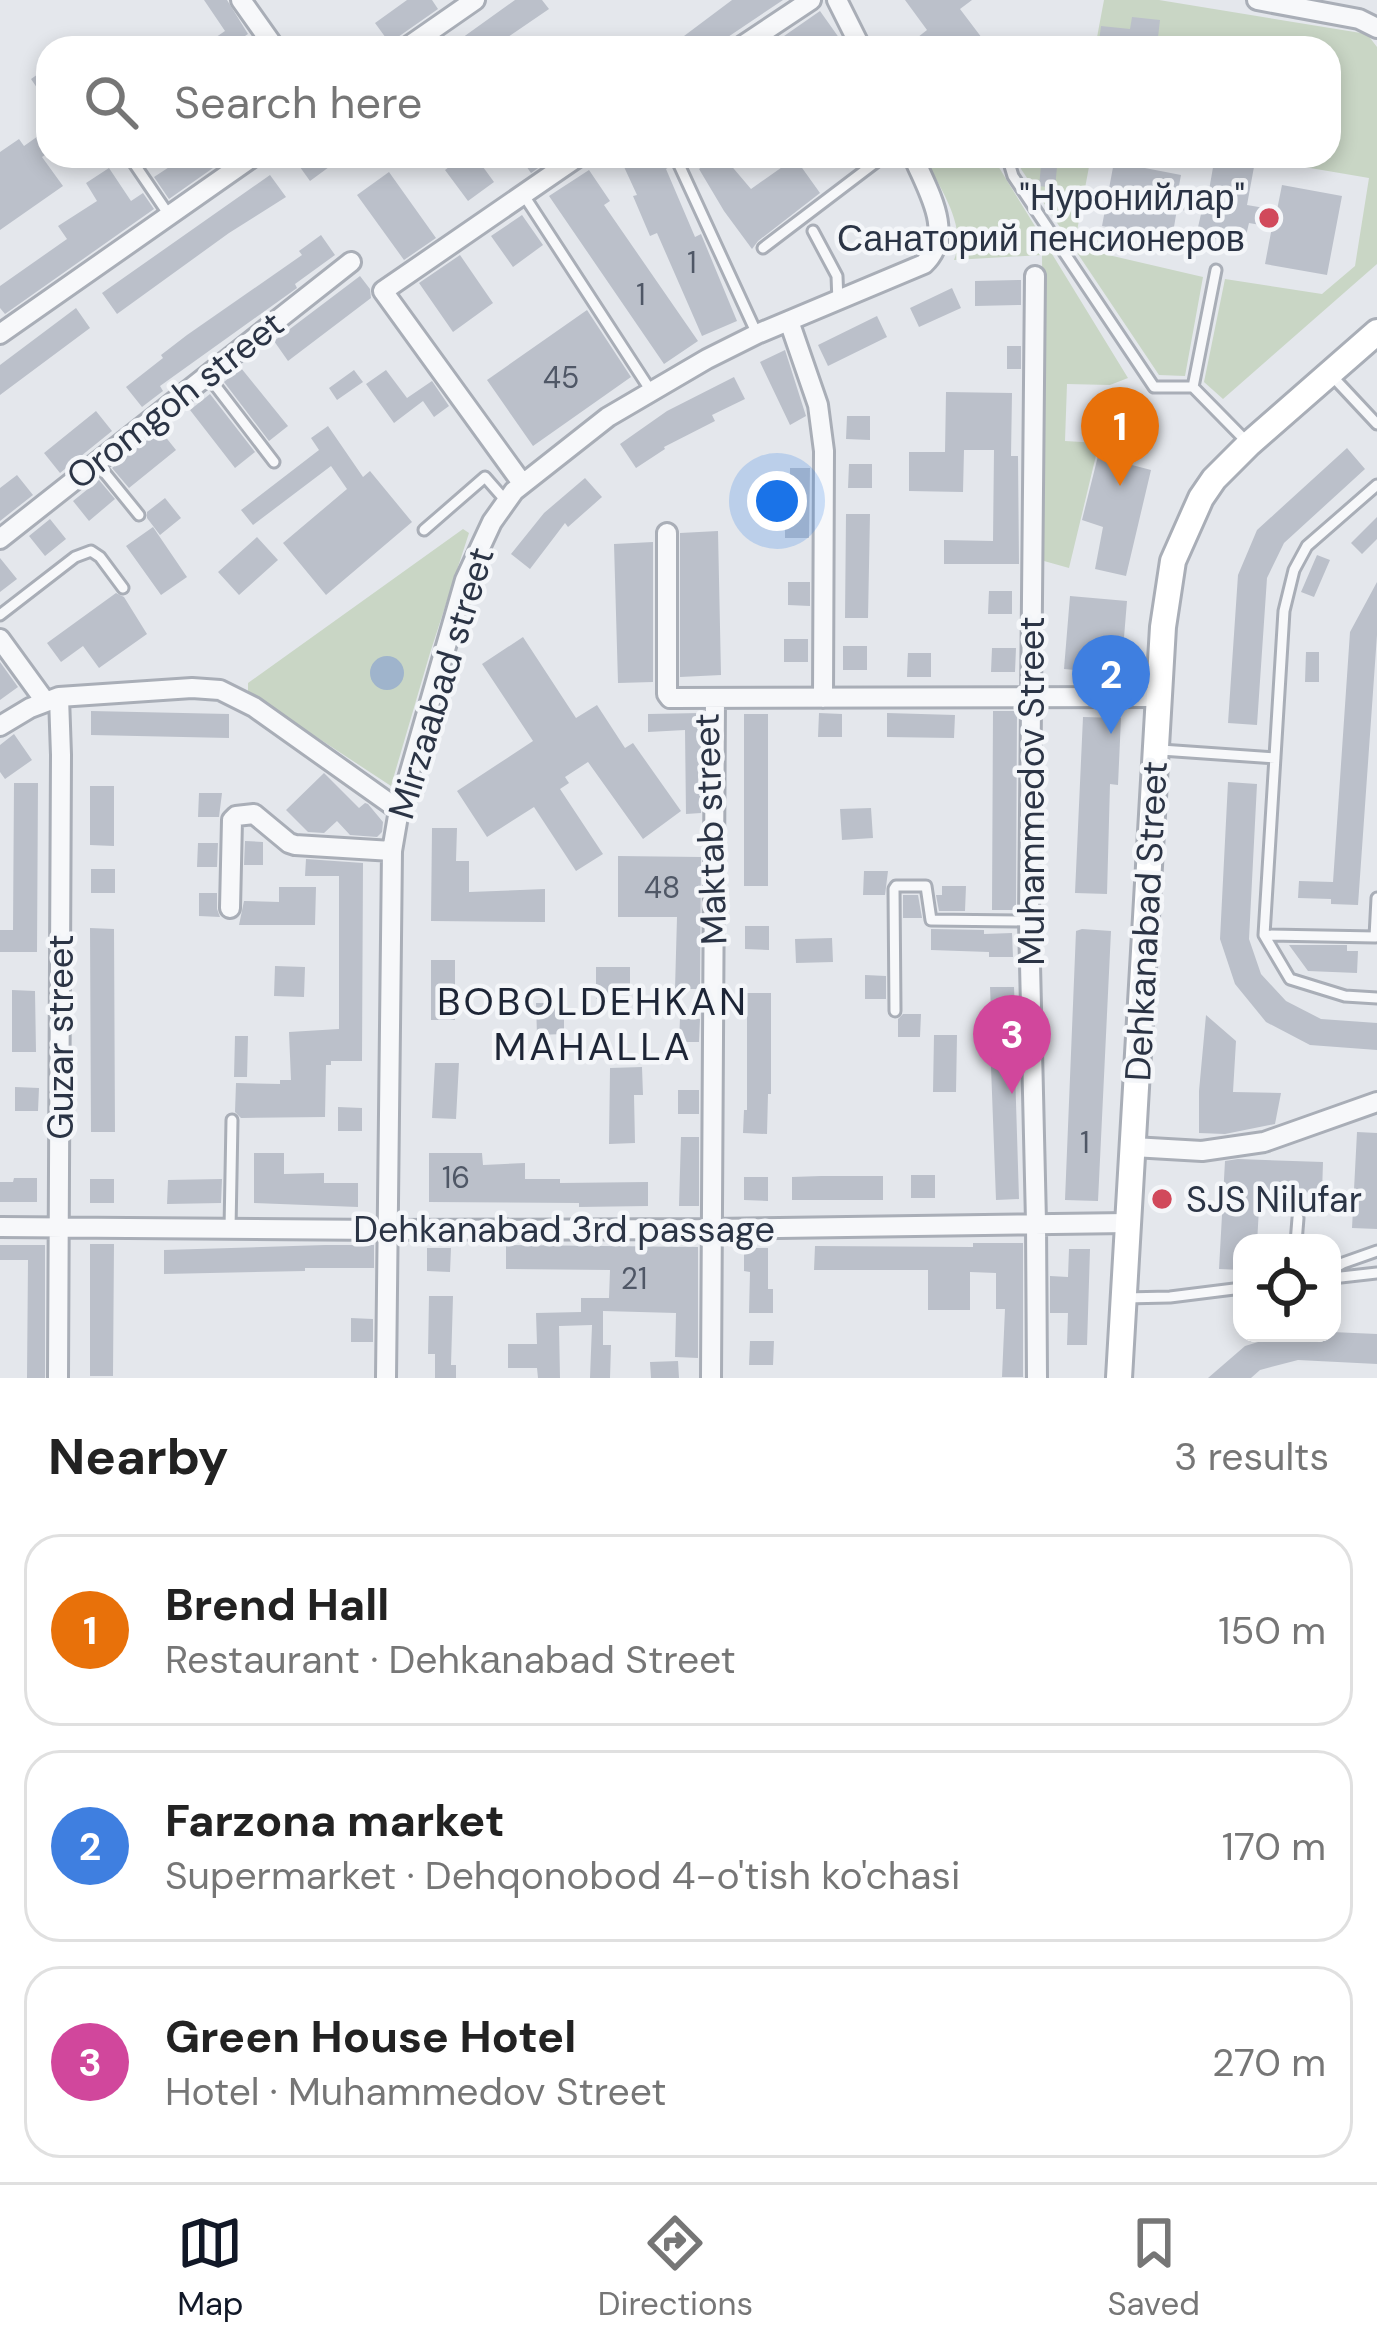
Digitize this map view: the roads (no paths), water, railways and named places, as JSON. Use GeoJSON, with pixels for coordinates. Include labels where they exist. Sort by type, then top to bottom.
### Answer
{"type":"FeatureCollection","features":[{"type":"Feature","properties":{"kind":"main road","name":"Dehkаnabad Street"},"geometry":{"type":"LineString","coordinates":[[1119,1378],[1168,581],[1180,540],[1214,479],[1377,332]]}},
{"type":"Feature","properties":{"kind":"street"},"geometry":{"type":"LineString","coordinates":[[242,0],[267,36]]}},
{"type":"Feature","properties":{"kind":"street"},"geometry":{"type":"LineString","coordinates":[[423,36],[475,0]]}},
{"type":"Feature","properties":{"kind":"street"},"geometry":{"type":"LineString","coordinates":[[758,36],[811,0]]}},
{"type":"Feature","properties":{"kind":"street"},"geometry":{"type":"LineString","coordinates":[[837,0],[855,36]]}},
{"type":"Feature","properties":{"kind":"street"},"geometry":{"type":"LineString","coordinates":[[1256,0],[1358,19],[1377,28]]}},
{"type":"Feature","properties":{"kind":"street"},"geometry":{"type":"LineString","coordinates":[[0,334],[237,168]]}},
{"type":"Feature","properties":{"kind":"street"},"geometry":{"type":"LineString","coordinates":[[522,483],[383,291],[561,168]]}},
{"type":"Feature","properties":{"kind":"street","name":"Mirzaаbаd street"},"geometry":{"type":"LineString","coordinates":[[386,1378],[392,851],[399,810],[465,580],[480,544],[522,483],[608,417],[706,358],[917,269],[930,259],[938,245],[939,229],[918,168]]}},
{"type":"Feature","properties":{"kind":"street","name":"Oromgoh street"},"geometry":{"type":"LineString","coordinates":[[0,538],[351,262]]}},
{"type":"Feature","properties":{"kind":"street","name":"Muhammedov Street"},"geometry":{"type":"LineString","coordinates":[[1035,276],[1029,921],[1037,1378]]}},
{"type":"Feature","properties":{"kind":"street"},"geometry":{"type":"LineString","coordinates":[[789,321],[818,405],[824,452],[823,698]]}},
{"type":"Feature","properties":{"kind":"street","name":"Maktab street"},"geometry":{"type":"LineString","coordinates":[[667,533],[667,694],[678,700],[715,698],[711,1378]]}},
{"type":"Feature","properties":{"kind":"street"},"geometry":{"type":"LineString","coordinates":[[0,639],[52,699]]}},
{"type":"Feature","properties":{"kind":"street"},"geometry":{"type":"LineString","coordinates":[[0,726],[52,699],[192,688],[220,691],[254,707],[399,810]]}},
{"type":"Feature","properties":{"kind":"street"},"geometry":{"type":"LineString","coordinates":[[715,698],[1159,697]]}},
{"type":"Feature","properties":{"kind":"street","name":"Guzar street"},"geometry":{"type":"LineString","coordinates":[[52,699],[62,755],[58,1378]]}},
{"type":"Feature","properties":{"kind":"street"},"geometry":{"type":"LineString","coordinates":[[230,908],[232,820],[236,816],[254,814],[295,845],[392,851]]}},
{"type":"Feature","properties":{"kind":"street"},"geometry":{"type":"LineString","coordinates":[[1133,1147],[1202,1151],[1264,1142],[1377,1102]]}},
{"type":"Feature","properties":{"kind":"street","name":"Dehkanabad 3rd passage"},"geometry":{"type":"LineString","coordinates":[[0,1227],[713,1229],[1129,1222]]}},
{"type":"Feature","properties":{"kind":"lane"},"geometry":{"type":"LineString","coordinates":[[137,168],[170,215]]}},
{"type":"Feature","properties":{"kind":"lane"},"geometry":{"type":"LineString","coordinates":[[681,168],[758,334]]}},
{"type":"Feature","properties":{"kind":"lane"},"geometry":{"type":"LineString","coordinates":[[763,248],[868,168]]}},
{"type":"Feature","properties":{"kind":"lane"},"geometry":{"type":"LineString","coordinates":[[1011,168],[1154,387],[1193,387],[1249,444]]}},
{"type":"Feature","properties":{"kind":"lane"},"geometry":{"type":"LineString","coordinates":[[523,194],[651,391]]}},
{"type":"Feature","properties":{"kind":"lane"},"geometry":{"type":"LineString","coordinates":[[814,231],[837,276],[838,302]]}},
{"type":"Feature","properties":{"kind":"lane"},"geometry":{"type":"LineString","coordinates":[[1193,387],[1216,270]]}},
{"type":"Feature","properties":{"kind":"lane"},"geometry":{"type":"LineString","coordinates":[[1329,374],[1377,424]]}},
{"type":"Feature","properties":{"kind":"lane"},"geometry":{"type":"LineString","coordinates":[[207,375],[274,462]]}},
{"type":"Feature","properties":{"kind":"lane"},"geometry":{"type":"LineString","coordinates":[[424,530],[485,477],[497,448]]}},
{"type":"Feature","properties":{"kind":"lane"},"geometry":{"type":"LineString","coordinates":[[96,462],[139,515]]}},
{"type":"Feature","properties":{"kind":"lane"},"geometry":{"type":"LineString","coordinates":[[485,477],[506,501]]}},
{"type":"Feature","properties":{"kind":"lane"},"geometry":{"type":"LineString","coordinates":[[1377,485],[1307,546],[1294,570],[1284,611],[1264,935],[1290,979],[1345,996],[1377,998]]}},
{"type":"Feature","properties":{"kind":"lane"},"geometry":{"type":"LineString","coordinates":[[0,615],[75,557],[91,551],[123,588]]}},
{"type":"Feature","properties":{"kind":"lane"},"geometry":{"type":"LineString","coordinates":[[1156,749],[1275,758]]}},
{"type":"Feature","properties":{"kind":"lane"},"geometry":{"type":"LineString","coordinates":[[895,1011],[896,886],[926,886],[931,920],[1029,921]]}},
{"type":"Feature","properties":{"kind":"lane"},"geometry":{"type":"LineString","coordinates":[[1264,935],[1375,937],[1377,898]]}},
{"type":"Feature","properties":{"kind":"lane"},"geometry":{"type":"LineString","coordinates":[[230,1229],[232,1120]]}},
{"type":"Feature","properties":{"kind":"lane"},"geometry":{"type":"LineString","coordinates":[[1297,1234],[1298,1218]]}},
{"type":"Feature","properties":{"kind":"lane"},"geometry":{"type":"LineString","coordinates":[[1341,1265],[1377,1251]]}},
{"type":"Feature","properties":{"kind":"lane"},"geometry":{"type":"LineString","coordinates":[[1341,1274],[1377,1273]]}},
{"type":"Feature","properties":{"kind":"lane"},"geometry":{"type":"LineString","coordinates":[[1124,1298],[1233,1289]]}},
{"type":"Feature","properties":{"kind":"water"},"geometry":{"type":"Polygon","coordinates":[[[387,656],[399,661],[404,673],[399,685],[387,690],[375,685],[370,673],[375,661],[387,656]]]}},
{"type":"Feature","properties":{"kind":"place","name":"\"Нуронийлар\" Санаторий пенсионеров"},"geometry":{"type":"Point","coordinates":[1269,218]}},
{"type":"Feature","properties":{"kind":"place","name":"Brend Hall"},"geometry":{"type":"Point","coordinates":[1120,486]}},
{"type":"Feature","properties":{"kind":"place","name":"Farzona market"},"geometry":{"type":"Point","coordinates":[1111,734]}},
{"type":"Feature","properties":{"kind":"place","name":"Green House Hotel"},"geometry":{"type":"Point","coordinates":[1012,1094]}},
{"type":"Feature","properties":{"kind":"place","name":"SJS Nilufar"},"geometry":{"type":"Point","coordinates":[1162,1199]}},
{"type":"Feature","properties":{"kind":"district","name":"BOBOLDEHKAN MAHALLA"},"geometry":{"type":"Point","coordinates":[593,1024]}}]}
